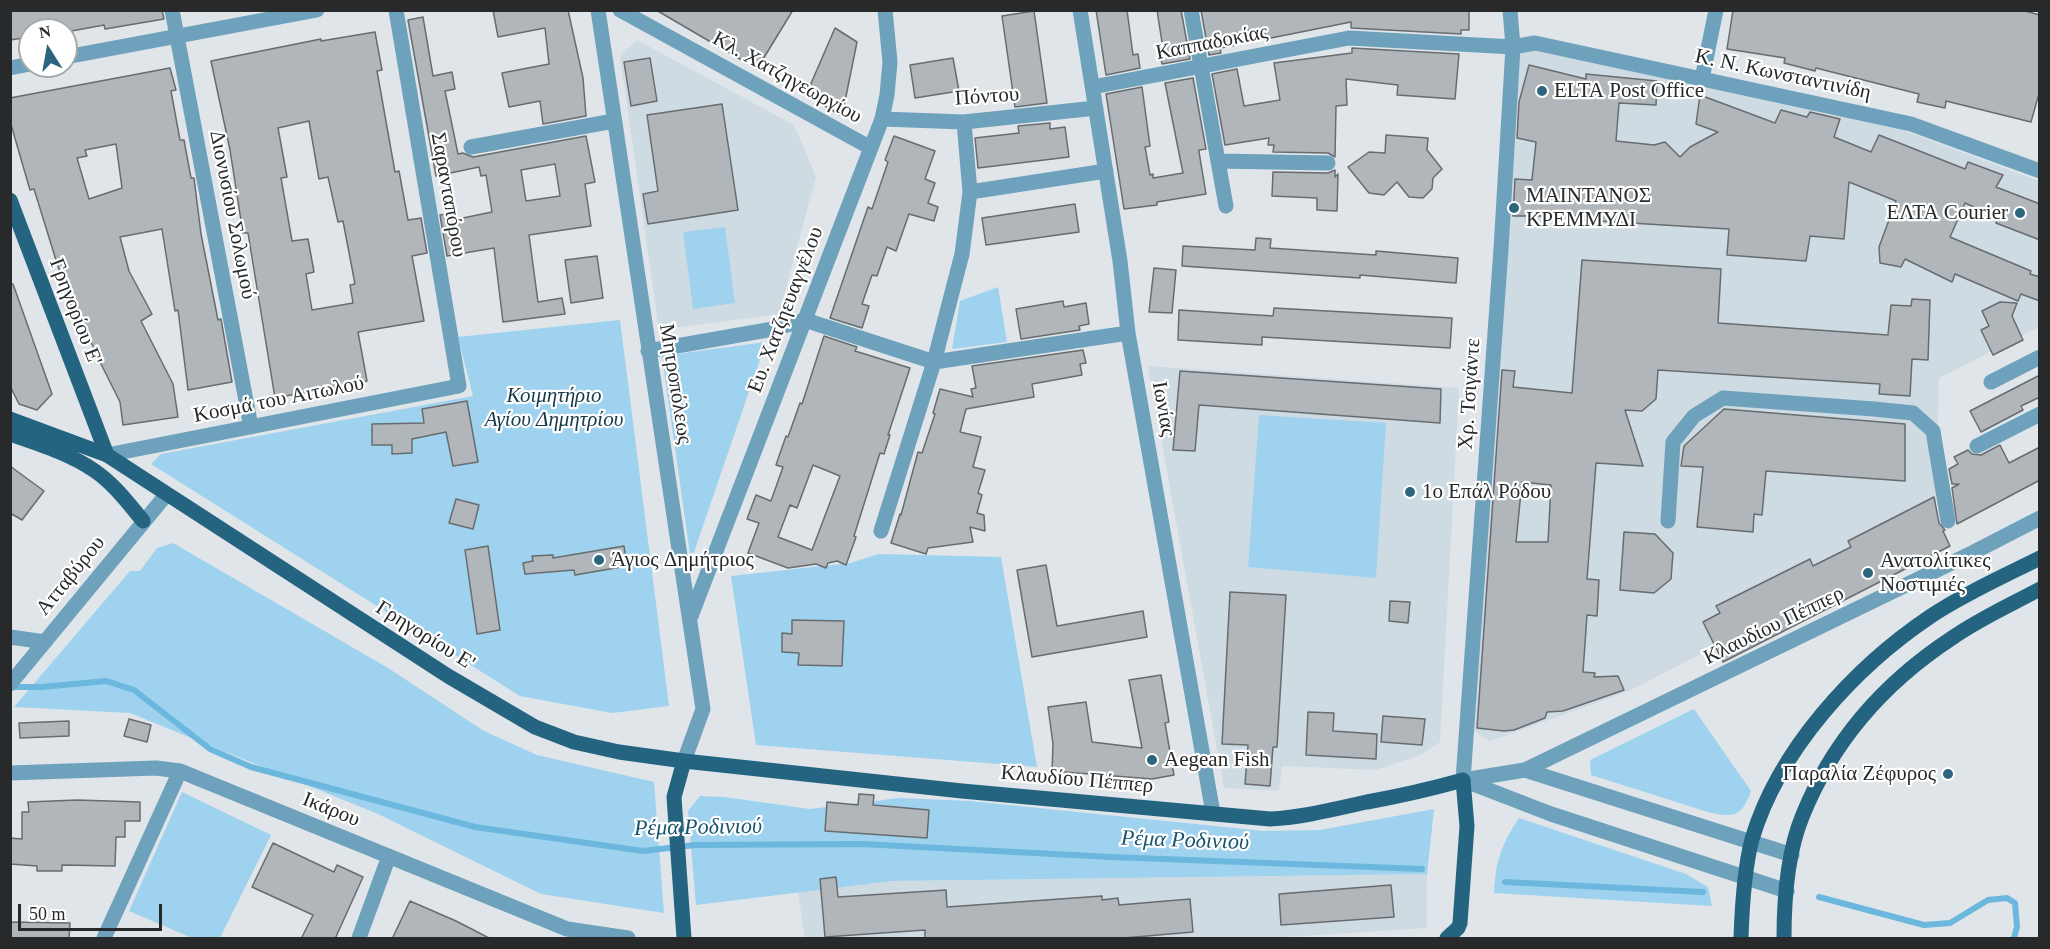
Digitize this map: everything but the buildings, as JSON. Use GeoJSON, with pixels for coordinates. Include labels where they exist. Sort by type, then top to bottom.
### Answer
{"type":"FeatureCollection","features":[{"type":"Feature","properties":{"kind":"main road","name":"Γρηγορίου Ε'"},"geometry":{"type":"LineString","coordinates":[[10,200],[107,455]]}},
{"type":"Feature","properties":{"kind":"main road","name":"Γρηγορίου Ε'"},"geometry":{"type":"LineString","coordinates":[[10,419],[107,455],[448,676],[535,727],[574,742],[619,752],[684,761]]}},
{"type":"Feature","properties":{"kind":"main road"},"geometry":{"type":"LineString","coordinates":[[10,434],[96,471],[143,521]]}},
{"type":"Feature","properties":{"kind":"main road"},"geometry":{"type":"LineString","coordinates":[[96,471],[107,455]]}},
{"type":"Feature","properties":{"kind":"main road"},"geometry":{"type":"LineString","coordinates":[[1741,939],[1746,878],[1752,842],[1778,776],[1805,736],[1864,670],[1911,630],[1934,614],[2040,558]]}},
{"type":"Feature","properties":{"kind":"main road"},"geometry":{"type":"LineString","coordinates":[[1784,939],[1792,855],[1801,818],[1835,752],[1868,709],[1906,672],[1953,637],[2040,589]]}},
{"type":"Feature","properties":{"kind":"main road","name":"Κλαυδίου Πέππερ"},"geometry":{"type":"LineString","coordinates":[[684,761],[962,791],[1270,819],[1297,817],[1425,791],[1463,780]]}},
{"type":"Feature","properties":{"kind":"main road"},"geometry":{"type":"LineString","coordinates":[[684,761],[674,797],[684,939]]}},
{"type":"Feature","properties":{"kind":"main road"},"geometry":{"type":"LineString","coordinates":[[1454,935],[1460,923],[1467,826],[1463,780]]}},
{"type":"Feature","properties":{"kind":"street","name":"Διονυσίου Σολωμού"},"geometry":{"type":"LineString","coordinates":[[172,10],[251,427]]}},
{"type":"Feature","properties":{"kind":"street"},"geometry":{"type":"LineString","coordinates":[[78,55],[316,10]]}},
{"type":"Feature","properties":{"kind":"street","name":"Σαρανταπόρου"},"geometry":{"type":"LineString","coordinates":[[396,10],[459,386]]}},
{"type":"Feature","properties":{"kind":"street","name":"Μητροπόλεως"},"geometry":{"type":"LineString","coordinates":[[598,10],[703,709],[684,761]]}},
{"type":"Feature","properties":{"kind":"street","name":"Κλ. Χατζηγεωργίου"},"geometry":{"type":"LineString","coordinates":[[620,10],[871,148]]}},
{"type":"Feature","properties":{"kind":"street","name":"Ευ. Χατζηευαγγέλου"},"geometry":{"type":"LineString","coordinates":[[690,618],[882,119],[890,62],[885,10]]}},
{"type":"Feature","properties":{"kind":"street","name":"Ιωνίας"},"geometry":{"type":"LineString","coordinates":[[1080,10],[1106,171],[1128,333],[1213,813]]}},
{"type":"Feature","properties":{"kind":"street"},"geometry":{"type":"LineString","coordinates":[[1191,10],[1226,206]]}},
{"type":"Feature","properties":{"kind":"street","name":"Χρ. Τσιγάντε"},"geometry":{"type":"LineString","coordinates":[[1463,780],[1501,249],[1513,47],[1510,10]]}},
{"type":"Feature","properties":{"kind":"street"},"geometry":{"type":"LineString","coordinates":[[1702,79],[1716,10]]}},
{"type":"Feature","properties":{"kind":"street","name":"Καππαδοκίας"},"geometry":{"type":"LineString","coordinates":[[1098,86],[1349,38],[1513,47]]}},
{"type":"Feature","properties":{"kind":"street","name":"Κ. Ν. Κωνσταντινίδη"},"geometry":{"type":"LineString","coordinates":[[1513,47],[1535,43],[1911,124],[2040,171]]}},
{"type":"Feature","properties":{"kind":"street","name":"Πόντου"},"geometry":{"type":"LineString","coordinates":[[882,119],[964,122],[1096,108]]}},
{"type":"Feature","properties":{"kind":"street"},"geometry":{"type":"LineString","coordinates":[[471,147],[614,121]]}},
{"type":"Feature","properties":{"kind":"street"},"geometry":{"type":"LineString","coordinates":[[881,531],[934,362],[962,254],[970,192],[964,122]]}},
{"type":"Feature","properties":{"kind":"street"},"geometry":{"type":"LineString","coordinates":[[1218,161],[1328,163]]}},
{"type":"Feature","properties":{"kind":"street"},"geometry":{"type":"LineString","coordinates":[[970,192],[1106,171]]}},
{"type":"Feature","properties":{"kind":"street"},"geometry":{"type":"LineString","coordinates":[[648,351],[773,329],[805,320],[934,362],[1128,333]]}},
{"type":"Feature","properties":{"kind":"street"},"geometry":{"type":"LineString","coordinates":[[1990,382],[2040,357]]}},
{"type":"Feature","properties":{"kind":"street","name":"Κοσμά του Αιτωλού"},"geometry":{"type":"LineString","coordinates":[[107,455],[459,386]]}},
{"type":"Feature","properties":{"kind":"street"},"geometry":{"type":"LineString","coordinates":[[1668,521],[1673,442],[1694,416],[1723,398],[1913,413],[1933,431],[1948,521]]}},
{"type":"Feature","properties":{"kind":"street"},"geometry":{"type":"LineString","coordinates":[[1977,446],[2040,414]]}},
{"type":"Feature","properties":{"kind":"street","name":"Ατταβύρου"},"geometry":{"type":"LineString","coordinates":[[15,679],[166,495]]}},
{"type":"Feature","properties":{"kind":"street","name":"Κλαυδίου Πέππερ"},"geometry":{"type":"LineString","coordinates":[[1526,770],[2040,518]]}},
{"type":"Feature","properties":{"kind":"street"},"geometry":{"type":"LineString","coordinates":[[10,637],[45,642]]}},
{"type":"Feature","properties":{"kind":"street","name":"Ικάρου"},"geometry":{"type":"LineString","coordinates":[[10,773],[156,768],[180,771],[389,856],[565,934],[628,939]]}},
{"type":"Feature","properties":{"kind":"street"},"geometry":{"type":"LineString","coordinates":[[1463,780],[1526,770],[1792,855]]}},
{"type":"Feature","properties":{"kind":"street"},"geometry":{"type":"LineString","coordinates":[[104,939],[180,771]]}},
{"type":"Feature","properties":{"kind":"street"},"geometry":{"type":"LineString","coordinates":[[1463,780],[1551,814],[1787,891]]}},
{"type":"Feature","properties":{"kind":"street"},"geometry":{"type":"LineString","coordinates":[[359,939],[389,856]]}},
{"type":"Feature","properties":{"kind":"shaded area"},"geometry":{"type":"Polygon","coordinates":[[[637,40],[794,125],[816,177],[779,314],[659,330],[620,56],[637,40]]]}},
{"type":"Feature","properties":{"kind":"shaded area"},"geometry":{"type":"Polygon","coordinates":[[[1518,45],[1889,125],[2039,181],[2039,327],[1939,378],[1935,533],[1629,691],[1490,741],[1474,731],[1499,255],[1518,45]]]}},
{"type":"Feature","properties":{"kind":"shaded area"},"geometry":{"type":"Polygon","coordinates":[[[1148,366],[1459,388],[1440,742],[1421,755],[1376,770],[1282,766],[1279,791],[1224,788],[1148,366]]]}},
{"type":"Feature","properties":{"kind":"shaded area"},"geometry":{"type":"Polygon","coordinates":[[[1427,874],[1427,928],[1272,938],[805,938],[798,892],[892,881],[1427,874]]]}},
{"type":"Feature","properties":{"kind":"green space"},"geometry":{"type":"Polygon","coordinates":[[[725,227],[735,303],[693,309],[683,232],[725,227]]]}},
{"type":"Feature","properties":{"kind":"green space"},"geometry":{"type":"Polygon","coordinates":[[[998,287],[1007,342],[952,349],[960,301],[998,287]]]}},
{"type":"Feature","properties":{"kind":"green space","name":"Κοιμητήριο Αγίου Δημητρίου"},"geometry":{"type":"Polygon","coordinates":[[[620,320],[669,706],[612,713],[520,696],[151,464],[161,454],[473,396],[458,337],[620,320]]]}},
{"type":"Feature","properties":{"kind":"green space"},"geometry":{"type":"Polygon","coordinates":[[[766,342],[694,552],[690,554],[662,356],[766,342]]]}},
{"type":"Feature","properties":{"kind":"green space"},"geometry":{"type":"Polygon","coordinates":[[[1259,415],[1386,423],[1376,578],[1248,567],[1259,415]]]}},
{"type":"Feature","properties":{"kind":"green space"},"geometry":{"type":"Polygon","coordinates":[[[173,543],[388,668],[484,731],[537,755],[654,782],[664,913],[541,894],[378,814],[130,713],[14,707],[130,571],[140,571],[157,548],[173,543]]]}},
{"type":"Feature","properties":{"kind":"green space"},"geometry":{"type":"Polygon","coordinates":[[[879,554],[1001,557],[1037,767],[756,745],[731,576],[850,563],[879,554]]]}},
{"type":"Feature","properties":{"kind":"green space"},"geometry":{"type":"Polygon","coordinates":[[[1694,709],[1751,791],[1737,813],[1727,815],[1711,813],[1591,775],[1590,760],[1694,709]]]}},
{"type":"Feature","properties":{"kind":"green space"},"geometry":{"type":"Polygon","coordinates":[[[182,792],[271,835],[220,938],[192,938],[129,911],[182,792]]]}},
{"type":"Feature","properties":{"kind":"green space"},"geometry":{"type":"Polygon","coordinates":[[[700,796],[724,797],[810,809],[899,798],[970,801],[1264,831],[1320,830],[1434,809],[1427,874],[892,881],[696,905],[688,811],[700,796]]]}},
{"type":"Feature","properties":{"kind":"green space"},"geometry":{"type":"Polygon","coordinates":[[[1519,818],[1686,874],[1708,887],[1712,906],[1494,893],[1500,853],[1519,818]]]}},
{"type":"Feature","properties":{"kind":"waterway","name":"Ρέμα Ροδινιού"},"geometry":{"type":"LineString","coordinates":[[11,687],[42,687],[106,681],[134,690],[210,749],[251,767],[475,827],[643,851],[695,845],[862,844],[1111,857],[1422,869]]}},
{"type":"Feature","properties":{"kind":"waterway"},"geometry":{"type":"LineString","coordinates":[[1505,882],[1703,892]]}},
{"type":"Feature","properties":{"kind":"waterway"},"geometry":{"type":"LineString","coordinates":[[1819,897],[1924,925],[1950,923],[1988,900],[2007,898],[2015,903],[2017,927],[2014,938]]}},
{"type":"Feature","properties":{"kind":"place","name":"ELTA Post Office"},"geometry":{"type":"Point","coordinates":[1542,91]}},
{"type":"Feature","properties":{"kind":"place","name":"ΜΑΙΝΤΑΝΟΣ ΚΡΕΜΜΥΔΙ"},"geometry":{"type":"Point","coordinates":[1514,208]}},
{"type":"Feature","properties":{"kind":"place","name":"ΕΛΤΑ Courier"},"geometry":{"type":"Point","coordinates":[2020,213]}},
{"type":"Feature","properties":{"kind":"place","name":"1ο Επάλ Ρόδου"},"geometry":{"type":"Point","coordinates":[1410,492]}},
{"type":"Feature","properties":{"kind":"place","name":"Άγιος Δημήτριος"},"geometry":{"type":"Point","coordinates":[599,560]}},
{"type":"Feature","properties":{"kind":"place","name":"Ανατολίτικες Νοστιμιές"},"geometry":{"type":"Point","coordinates":[1868,573]}},
{"type":"Feature","properties":{"kind":"place","name":"Aegean Fish"},"geometry":{"type":"Point","coordinates":[1152,760]}},
{"type":"Feature","properties":{"kind":"place","name":"Παραλία Ζέφυρος"},"geometry":{"type":"Point","coordinates":[1948,774]}}]}
